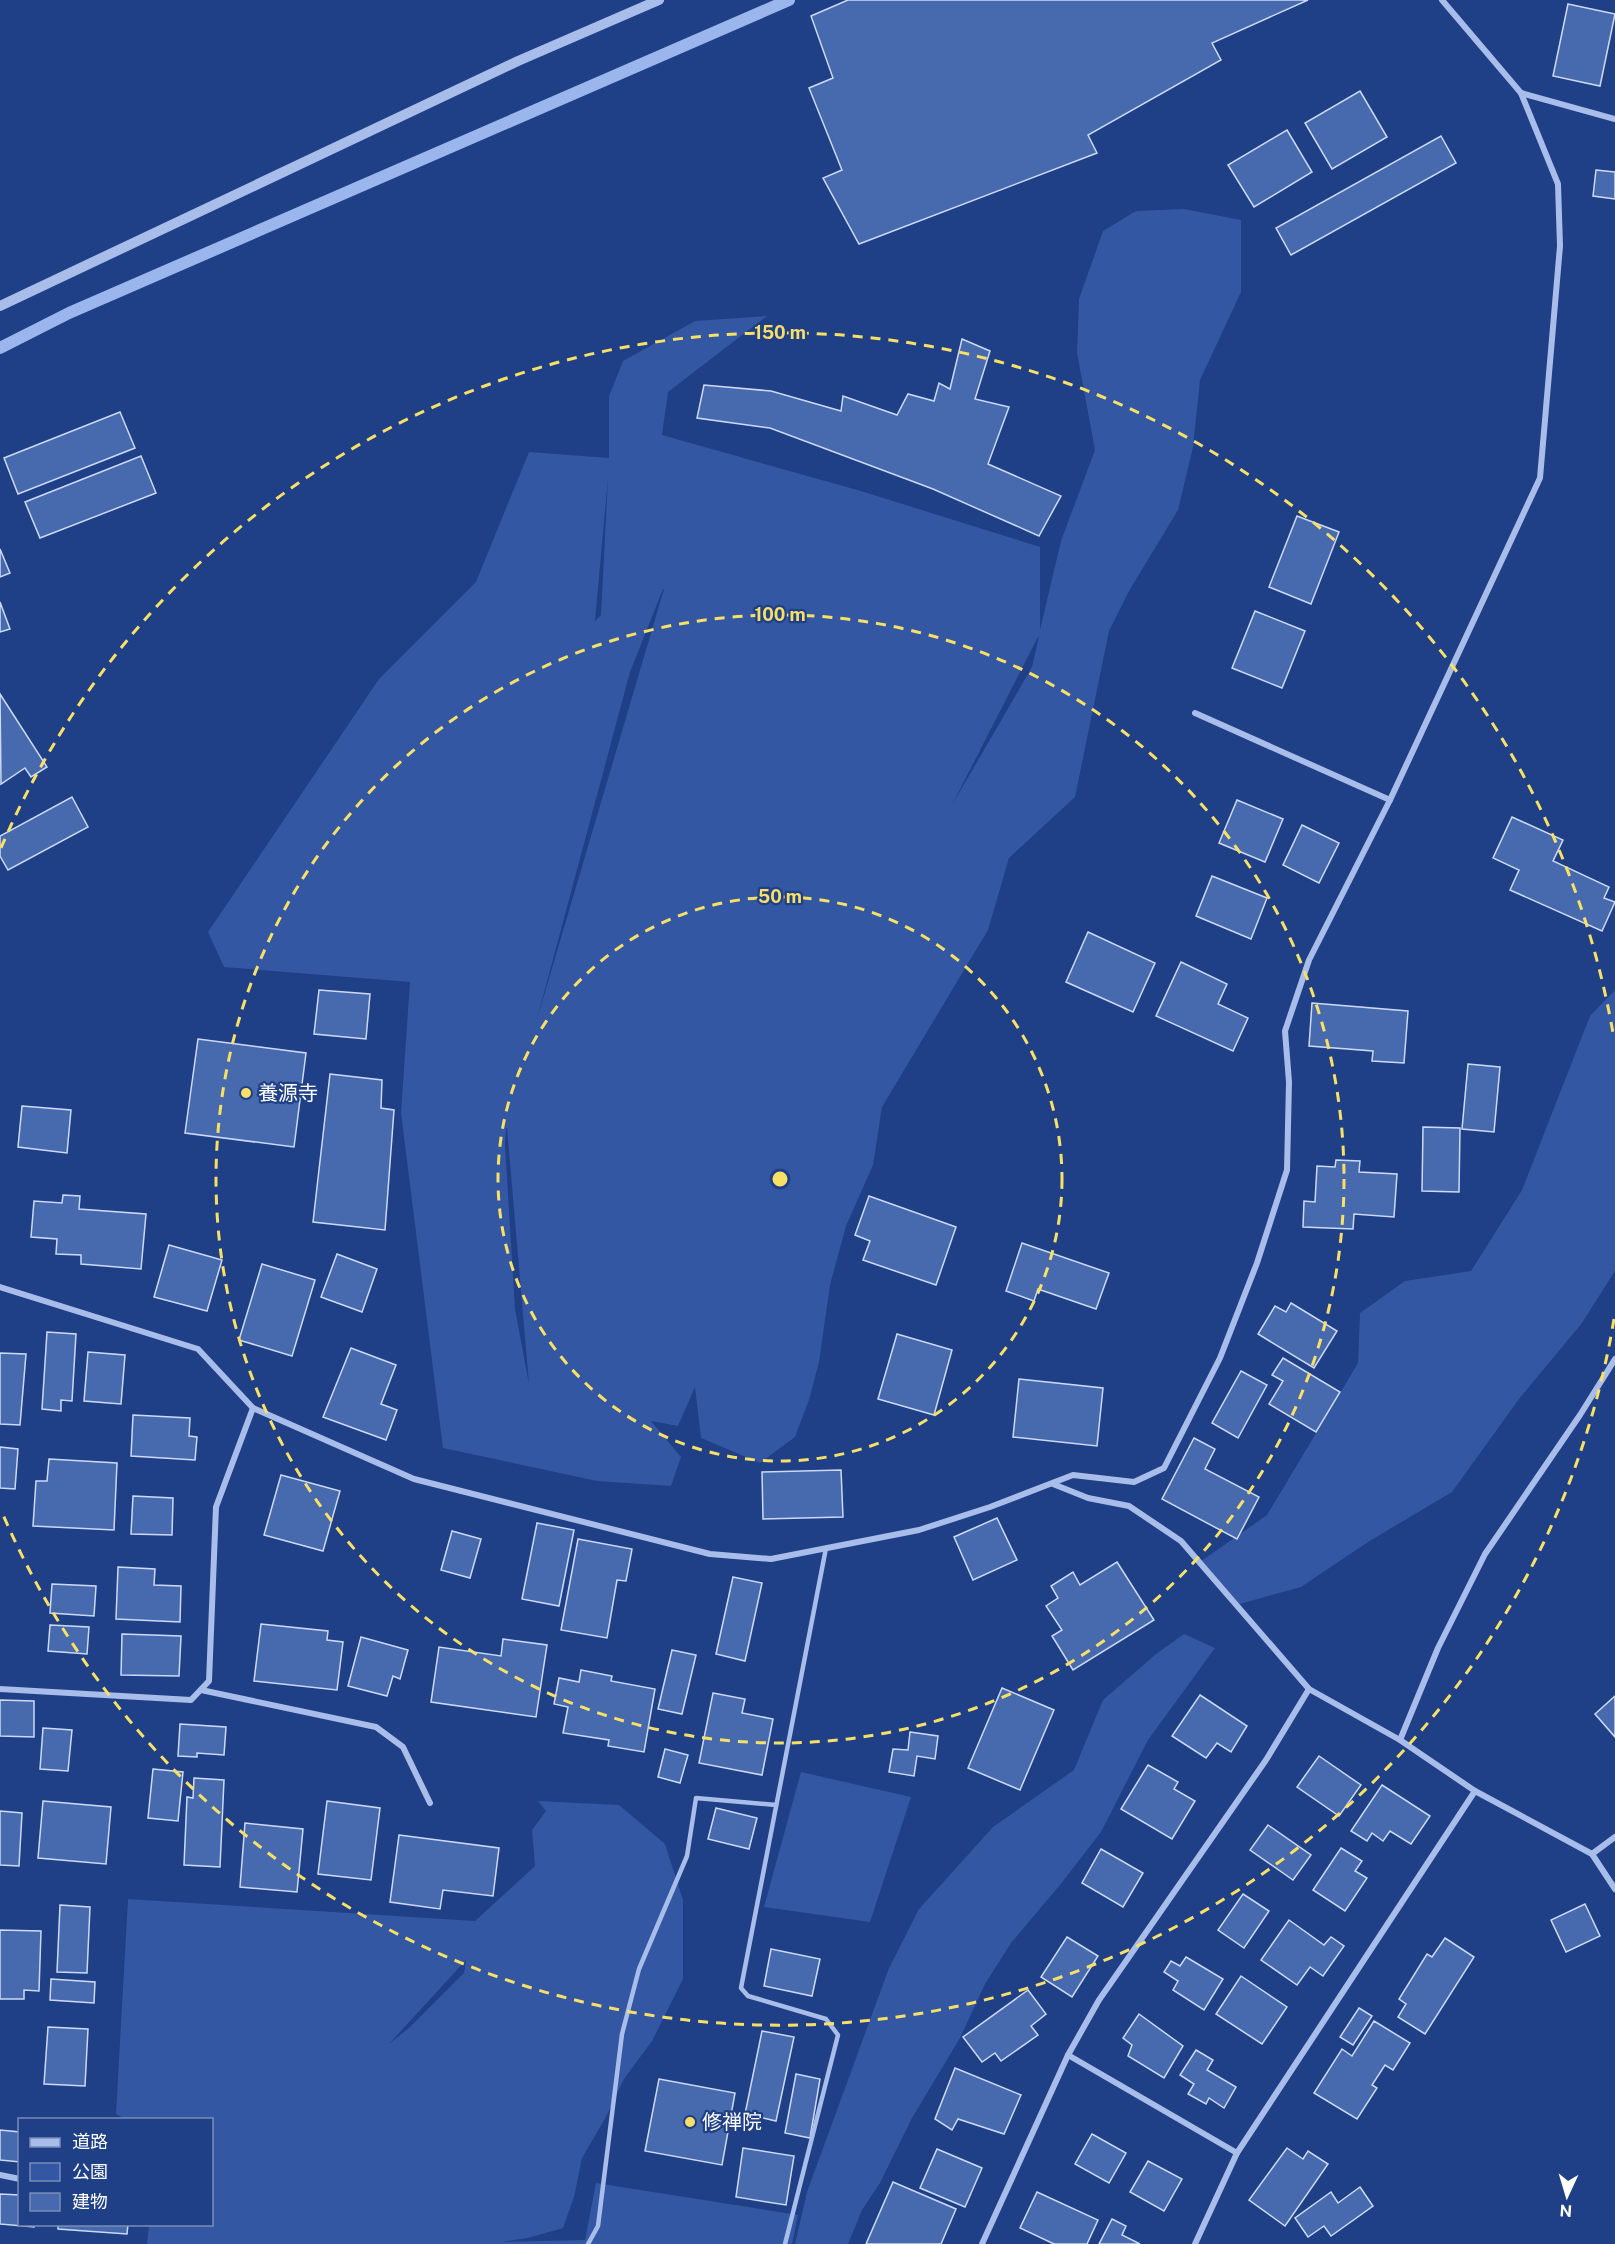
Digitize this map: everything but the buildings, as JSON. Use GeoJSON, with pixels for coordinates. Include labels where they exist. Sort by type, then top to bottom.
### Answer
{"type":"FeatureCollection","features":[{"type":"Feature","properties":{"kind":"street"},"geometry":{"type":"LineString","coordinates":[[0,306],[518,61],[659,0]]}},
{"type":"Feature","properties":{"kind":"street"},"geometry":{"type":"LineString","coordinates":[[0,1287],[198,1349],[253,1408],[414,1479],[710,1554],[771,1559],[919,1530],[1073,1475],[1134,1482],[1164,1468],[1220,1358],[1257,1263],[1287,1170],[1289,1082],[1285,1031],[1309,960],[1390,800],[1540,478],[1560,246],[1558,184],[1521,93],[1442,0]]}},
{"type":"Feature","properties":{"kind":"street"},"geometry":{"type":"LineString","coordinates":[[1521,93],[1615,119]]}},
{"type":"Feature","properties":{"kind":"street"},"geometry":{"type":"LineString","coordinates":[[1195,713],[1390,800]]}},
{"type":"Feature","properties":{"kind":"street"},"geometry":{"type":"LineString","coordinates":[[1400,1740],[1438,1648],[1485,1554],[1580,1415],[1615,1359]]}},
{"type":"Feature","properties":{"kind":"street"},"geometry":{"type":"LineString","coordinates":[[0,1689],[192,1700],[209,1681],[216,1507],[253,1408]]}},
{"type":"Feature","properties":{"kind":"street"},"geometry":{"type":"LineString","coordinates":[[1053,1484],[1088,1498],[1129,1506],[1181,1541],[1309,1689],[1400,1740],[1475,1791],[1592,1854],[1615,1889]]}},
{"type":"Feature","properties":{"kind":"street"},"geometry":{"type":"LineString","coordinates":[[982,2244],[1068,2055],[1099,2000],[1266,1760],[1309,1689]]}},
{"type":"Feature","properties":{"kind":"street"},"geometry":{"type":"LineString","coordinates":[[201,1690],[376,1727],[403,1746],[430,1803]]}},
{"type":"Feature","properties":{"kind":"street"},"geometry":{"type":"LineString","coordinates":[[1195,2244],[1237,2153],[1475,1791]]}},
{"type":"Feature","properties":{"kind":"street"},"geometry":{"type":"LineString","coordinates":[[1592,1854],[1615,1837]]}},
{"type":"Feature","properties":{"kind":"street"},"geometry":{"type":"LineString","coordinates":[[1068,2055],[1237,2153]]}},
{"type":"Feature","properties":{"kind":"street"},"geometry":{"type":"LineString","coordinates":[[0,2175],[18,2179]]}},
{"type":"Feature","properties":{"kind":"lane"},"geometry":{"type":"LineString","coordinates":[[785,2244],[837,2035],[826,2019],[748,1996],[741,1988],[826,1548]]}},
{"type":"Feature","properties":{"kind":"lane"},"geometry":{"type":"LineString","coordinates":[[588,2244],[598,2226],[622,2034],[639,1970],[687,1856],[696,1798],[776,1805]]}},
{"type":"Feature","properties":{"kind":"green space"},"geometry":{"type":"Polygon","coordinates":[[[1184,209],[1241,220],[1241,292],[1200,380],[1193,447],[1178,510],[1129,591],[1109,631],[1075,797],[1009,858],[988,930],[882,1107],[873,1165],[846,1226],[830,1285],[819,1362],[809,1400],[795,1437],[760,1463],[701,1438],[695,1387],[678,1426],[651,1421],[681,1457],[671,1486],[597,1481],[443,1448],[401,1113],[410,982],[224,967],[208,932],[379,679],[476,582],[529,452],[609,458],[609,396],[623,361],[695,321],[767,316],[668,392],[662,435],[861,491],[1040,547],[1040,630],[1061,541],[1095,450],[1077,353],[1079,299],[1103,231],[1136,211],[1184,209]],[[608,478],[595,621],[601,615],[608,478]],[[664,589],[630,672],[537,1019],[664,589]],[[1039,636],[952,805],[1032,667],[1039,636]],[[507,1128],[505,1145],[515,1309],[529,1384],[507,1128]]]}},
{"type":"Feature","properties":{"kind":"green space"},"geometry":{"type":"Polygon","coordinates":[[[1615,990],[1615,1271],[1582,1323],[1519,1399],[1452,1492],[1368,1542],[1301,1587],[1236,1605],[1200,1562],[1267,1515],[1358,1363],[1360,1313],[1405,1281],[1471,1271],[1522,1190],[1590,1016],[1615,990]]]}},
{"type":"Feature","properties":{"kind":"green space"},"geometry":{"type":"Polygon","coordinates":[[[1184,1634],[1215,1648],[1148,1740],[1101,1832],[1011,1943],[985,1984],[960,2038],[912,2118],[880,2183],[862,2210],[848,2244],[795,2244],[807,2192],[889,1968],[919,1909],[993,1827],[1074,1770],[1103,1700],[1156,1654],[1184,1634]]]}},
{"type":"Feature","properties":{"kind":"green space"},"geometry":{"type":"Polygon","coordinates":[[[801,1772],[911,1797],[870,1922],[764,1907],[801,1772]]]}},
{"type":"Feature","properties":{"kind":"green space"},"geometry":{"type":"Polygon","coordinates":[[[538,1801],[619,1805],[665,1844],[683,1900],[683,1979],[652,2041],[624,2079],[606,2117],[582,2158],[574,2197],[563,2228],[528,2238],[502,2242],[585,2240],[596,2183],[798,2215],[792,2244],[147,2244],[149,2226],[213,2226],[213,2118],[123,2118],[116,2114],[128,1899],[475,1921],[535,1866],[532,1830],[546,1811],[538,1801]],[[466,1960],[389,2044],[410,2027],[464,1973],[466,1960]]]}},
{"type":"Feature","properties":{"kind":"waterway"},"geometry":{"type":"LineString","coordinates":[[0,348],[69,313],[789,0]]}},
{"type":"Feature","properties":{"kind":"place","name":"養源寺"},"geometry":{"type":"Point","coordinates":[246,1093]}},
{"type":"Feature","properties":{"kind":"place","name":"修禅院"},"geometry":{"type":"Point","coordinates":[690,2122]}}]}
